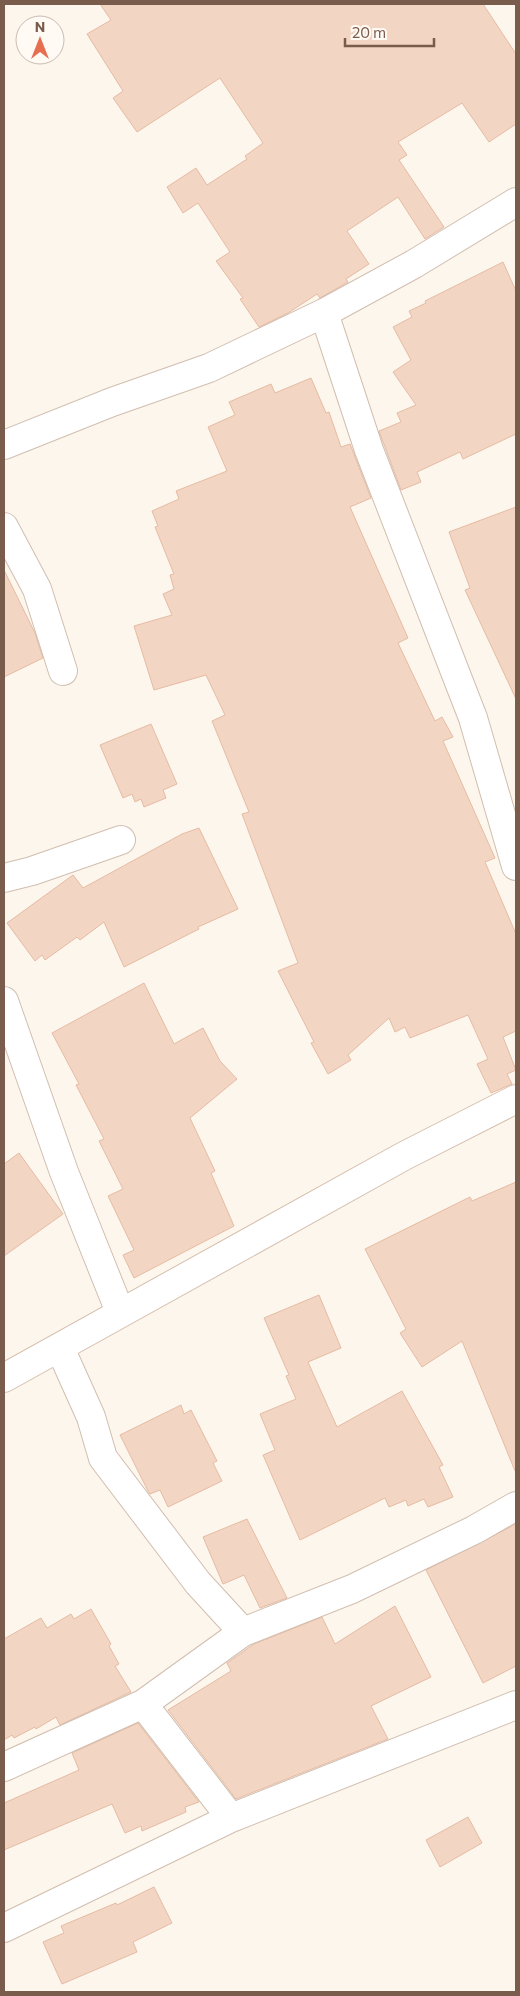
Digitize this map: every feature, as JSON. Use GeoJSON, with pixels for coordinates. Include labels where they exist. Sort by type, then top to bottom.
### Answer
{"type":"FeatureCollection","features":[{"type":"Feature","properties":{"kind":"street"},"geometry":{"type":"LineString","coordinates":[[4,445],[112,402],[208,368],[324,313],[516,205]]}},
{"type":"Feature","properties":{"kind":"street"},"geometry":{"type":"LineString","coordinates":[[324,313],[369,450],[473,718],[516,866]]}},
{"type":"Feature","properties":{"kind":"street"},"geometry":{"type":"LineString","coordinates":[[4,527],[37,589],[63,671]]}},
{"type":"Feature","properties":{"kind":"street"},"geometry":{"type":"LineString","coordinates":[[4,878],[32,871],[121,840]]}},
{"type":"Feature","properties":{"kind":"street"},"geometry":{"type":"LineString","coordinates":[[4,1001],[64,1172],[120,1312]]}},
{"type":"Feature","properties":{"kind":"street"},"geometry":{"type":"LineString","coordinates":[[4,1378],[404,1156],[516,1099]]}},
{"type":"Feature","properties":{"kind":"street"},"geometry":{"type":"LineString","coordinates":[[60,1348],[91,1417],[103,1458],[198,1583],[243,1632]]}},
{"type":"Feature","properties":{"kind":"street"},"geometry":{"type":"LineString","coordinates":[[4,1767],[143,1704],[243,1632],[352,1589],[474,1530],[516,1506]]}},
{"type":"Feature","properties":{"kind":"street"},"geometry":{"type":"LineString","coordinates":[[143,1704],[231,1818]]}},
{"type":"Feature","properties":{"kind":"street"},"geometry":{"type":"LineString","coordinates":[[4,1928],[231,1818],[516,1705]]}},
{"type":"Feature","properties":{"kind":"building"},"geometry":{"type":"Polygon","coordinates":[[[100,4],[483,4],[516,54],[516,124],[489,142],[462,103],[398,142],[407,155],[399,160],[444,227],[425,239],[398,197],[347,231],[369,264],[346,279],[348,282],[320,298],[317,294],[288,313],[259,327],[240,299],[243,298],[216,261],[230,252],[198,203],[183,213],[167,187],[196,168],[207,185],[247,159],[245,156],[263,143],[220,78],[137,132],[113,98],[123,91],[87,34],[111,20],[100,4]]]}},
{"type":"Feature","properties":{"kind":"building"},"geometry":{"type":"Polygon","coordinates":[[[503,262],[516,291],[516,434],[463,459],[460,452],[417,472],[421,482],[401,490],[379,431],[401,422],[397,413],[416,405],[393,372],[411,360],[393,327],[412,317],[409,311],[426,303],[425,301],[503,262]]]}},
{"type":"Feature","properties":{"kind":"building"},"geometry":{"type":"Polygon","coordinates":[[[311,378],[326,413],[329,412],[341,447],[350,444],[371,498],[350,507],[408,638],[398,643],[435,721],[442,717],[453,737],[443,741],[495,858],[485,862],[516,934],[516,1031],[503,1037],[516,1070],[507,1074],[512,1084],[491,1093],[477,1064],[488,1059],[468,1015],[410,1038],[405,1027],[395,1032],[389,1018],[348,1055],[351,1060],[328,1074],[311,1043],[314,1042],[278,971],[298,963],[242,814],[249,812],[212,721],[225,715],[206,675],[154,690],[134,626],[172,615],[163,594],[174,589],[170,575],[174,574],[155,527],[158,526],[152,511],[179,499],[176,491],[227,471],[208,427],[235,415],[229,402],[271,384],[275,393],[311,378]]]}},
{"type":"Feature","properties":{"kind":"building"},"geometry":{"type":"Polygon","coordinates":[[[516,507],[516,699],[465,590],[470,588],[449,532],[516,507]]]}},
{"type":"Feature","properties":{"kind":"building"},"geometry":{"type":"Polygon","coordinates":[[[4,570],[35,633],[43,658],[4,677],[4,570]]]}},
{"type":"Feature","properties":{"kind":"building"},"geometry":{"type":"Polygon","coordinates":[[[151,724],[177,784],[163,790],[166,798],[144,807],[141,799],[135,802],[132,794],[123,798],[100,745],[151,724]]]}},
{"type":"Feature","properties":{"kind":"building"},"geometry":{"type":"Polygon","coordinates":[[[199,828],[238,909],[198,927],[199,929],[124,967],[104,922],[80,940],[77,937],[45,960],[42,955],[35,961],[7,923],[73,875],[83,888],[182,834],[199,828]]]}},
{"type":"Feature","properties":{"kind":"building"},"geometry":{"type":"Polygon","coordinates":[[[144,983],[174,1044],[203,1028],[220,1061],[237,1079],[190,1118],[215,1171],[211,1173],[234,1226],[134,1278],[123,1255],[134,1250],[108,1196],[123,1189],[99,1141],[104,1139],[76,1085],[79,1084],[52,1033],[144,983]]]}},
{"type":"Feature","properties":{"kind":"building"},"geometry":{"type":"Polygon","coordinates":[[[19,1153],[63,1214],[4,1256],[4,1164],[19,1153]]]}},
{"type":"Feature","properties":{"kind":"building"},"geometry":{"type":"Polygon","coordinates":[[[516,1182],[515,1471],[462,1341],[422,1367],[400,1333],[406,1329],[365,1249],[470,1197],[472,1201],[516,1182]]]}},
{"type":"Feature","properties":{"kind":"building"},"geometry":{"type":"Polygon","coordinates":[[[319,1295],[341,1348],[308,1362],[337,1427],[402,1391],[443,1465],[439,1467],[453,1497],[428,1507],[424,1499],[408,1506],[406,1500],[389,1507],[385,1498],[300,1540],[263,1455],[275,1450],[260,1414],[296,1399],[286,1376],[289,1375],[264,1318],[319,1295]]]}},
{"type":"Feature","properties":{"kind":"building"},"geometry":{"type":"Polygon","coordinates":[[[181,1405],[184,1414],[191,1410],[217,1461],[213,1463],[222,1481],[168,1507],[160,1490],[150,1494],[148,1491],[120,1435],[181,1405]]]}},
{"type":"Feature","properties":{"kind":"building"},"geometry":{"type":"Polygon","coordinates":[[[247,1519],[287,1598],[260,1608],[244,1575],[223,1584],[203,1537],[247,1519]]]}},
{"type":"Feature","properties":{"kind":"building"},"geometry":{"type":"Polygon","coordinates":[[[516,1524],[516,1666],[483,1683],[426,1570],[516,1524]]]}},
{"type":"Feature","properties":{"kind":"building"},"geometry":{"type":"Polygon","coordinates":[[[395,1606],[431,1677],[371,1706],[388,1739],[236,1799],[168,1710],[231,1671],[227,1663],[254,1644],[322,1617],[335,1644],[395,1606]]]}},
{"type":"Feature","properties":{"kind":"building"},"geometry":{"type":"Polygon","coordinates":[[[91,1609],[111,1644],[109,1646],[119,1664],[115,1666],[131,1692],[60,1725],[56,1717],[36,1729],[35,1727],[14,1738],[12,1735],[4,1740],[4,1639],[41,1618],[47,1628],[71,1614],[74,1619],[91,1609]]]}},
{"type":"Feature","properties":{"kind":"building"},"geometry":{"type":"Polygon","coordinates":[[[138,1723],[199,1802],[185,1807],[186,1812],[142,1831],[141,1826],[125,1833],[112,1804],[4,1850],[4,1803],[79,1770],[72,1753],[138,1723]]]}},
{"type":"Feature","properties":{"kind":"building"},"geometry":{"type":"Polygon","coordinates":[[[468,1817],[482,1843],[440,1867],[426,1840],[468,1817]]]}},
{"type":"Feature","properties":{"kind":"building"},"geometry":{"type":"Polygon","coordinates":[[[154,1887],[172,1923],[133,1942],[137,1952],[62,1984],[43,1942],[64,1933],[61,1926],[116,1903],[117,1905],[154,1887]]]}}]}
